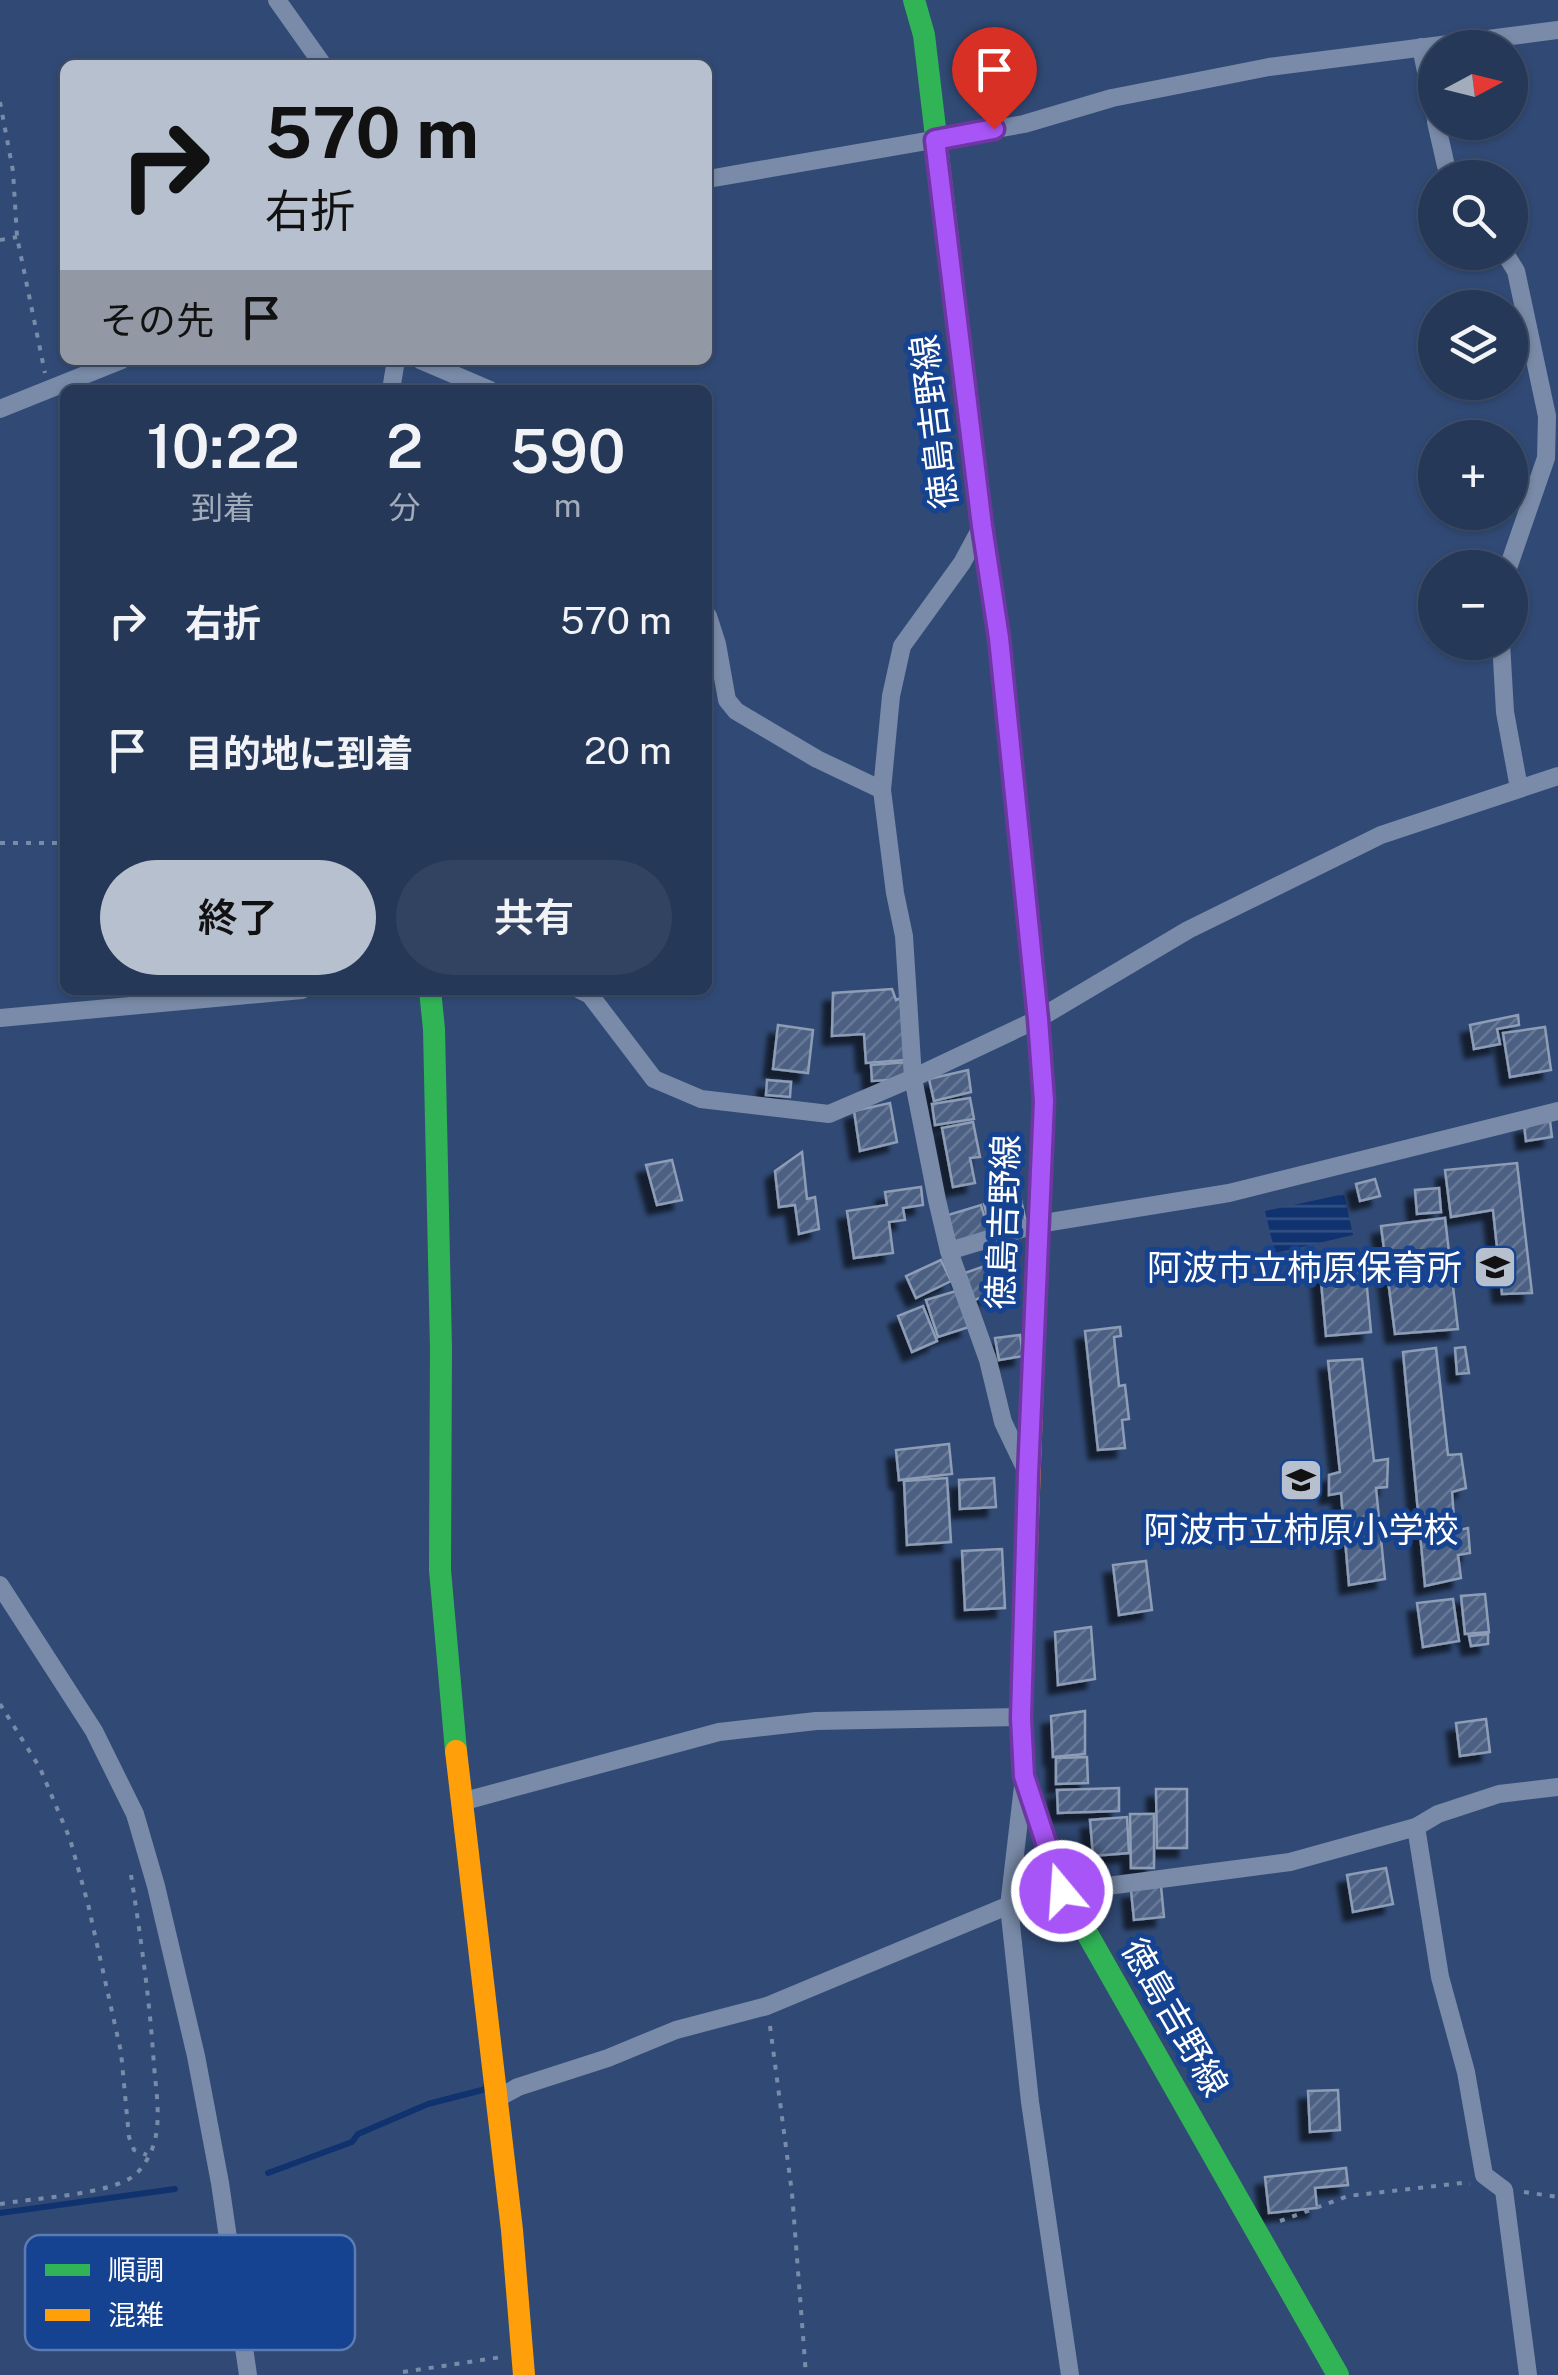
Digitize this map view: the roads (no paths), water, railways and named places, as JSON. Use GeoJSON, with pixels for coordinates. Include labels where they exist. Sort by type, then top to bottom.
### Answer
{"type":"FeatureCollection","features":[{"type":"Feature","properties":{"kind":"main road","name":"徳島吉野線"},"geometry":{"type":"LineString","coordinates":[[914,0],[924,35],[982,526],[999,638],[1044,1101],[1028,1475],[1021,1718],[1024,1776],[1062,1891],[1338,2375]]}},
{"type":"Feature","properties":{"kind":"main road"},"geometry":{"type":"LineString","coordinates":[[431,995],[441,1349],[440,1570],[461,1802],[512,2230],[522,2365]]}},
{"type":"Feature","properties":{"kind":"street"},"geometry":{"type":"LineString","coordinates":[[277,0],[319,60]]}},
{"type":"Feature","properties":{"kind":"street"},"geometry":{"type":"LineString","coordinates":[[1528,34],[1558,30]]}},
{"type":"Feature","properties":{"kind":"street"},"geometry":{"type":"LineString","coordinates":[[712,178],[1024,124],[1112,98],[1269,67],[1418,48]]}},
{"type":"Feature","properties":{"kind":"street"},"geometry":{"type":"LineString","coordinates":[[1514,550],[1546,458],[1547,416],[1515,270]]}},
{"type":"Feature","properties":{"kind":"street"},"geometry":{"type":"LineString","coordinates":[[0,408],[109,365]]}},
{"type":"Feature","properties":{"kind":"street"},"geometry":{"type":"LineString","coordinates":[[432,365],[478,385]]}},
{"type":"Feature","properties":{"kind":"street"},"geometry":{"type":"LineString","coordinates":[[982,526],[962,563],[902,646],[891,696],[882,790],[894,894],[904,936],[914,1078],[949,1251],[988,1360],[1002,1422],[1028,1475]]}},
{"type":"Feature","properties":{"kind":"street"},"geometry":{"type":"LineString","coordinates":[[712,628],[727,700],[736,711],[817,760],[882,790]]}},
{"type":"Feature","properties":{"kind":"street"},"geometry":{"type":"LineString","coordinates":[[1503,660],[1505,712],[1519,788]]}},
{"type":"Feature","properties":{"kind":"street"},"geometry":{"type":"LineString","coordinates":[[590,995],[654,1079],[701,1099],[829,1114],[1038,1019],[1188,930],[1382,834],[1558,776]]}},
{"type":"Feature","properties":{"kind":"street"},"geometry":{"type":"LineString","coordinates":[[0,1018],[248,995]]}},
{"type":"Feature","properties":{"kind":"street"},"geometry":{"type":"LineString","coordinates":[[949,1251],[1038,1224],[1228,1193],[1558,1111]]}},
{"type":"Feature","properties":{"kind":"street"},"geometry":{"type":"LineString","coordinates":[[0,1585],[94,1731],[134,1814],[156,1886],[196,2056],[228,2235]]}},
{"type":"Feature","properties":{"kind":"street"},"geometry":{"type":"LineString","coordinates":[[461,1802],[719,1732],[816,1721],[1021,1718]]}},
{"type":"Feature","properties":{"kind":"street"},"geometry":{"type":"LineString","coordinates":[[1024,1776],[1010,1906],[1030,2102],[1070,2375]]}},
{"type":"Feature","properties":{"kind":"street"},"geometry":{"type":"LineString","coordinates":[[498,2098],[518,2086],[608,2058],[676,2030],[767,2006],[1031,1896],[1290,1862],[1416,1827],[1438,1814],[1499,1794],[1558,1787]]}},
{"type":"Feature","properties":{"kind":"street"},"geometry":{"type":"LineString","coordinates":[[1416,1827],[1440,1977],[1466,2072],[1484,2175],[1504,2190],[1528,2375]]}},
{"type":"Feature","properties":{"kind":"street"},"geometry":{"type":"LineString","coordinates":[[244,2350],[248,2375]]}},
{"type":"Feature","properties":{"kind":"water"},"geometry":{"type":"Polygon","coordinates":[[[1344,1194],[1353,1235],[1275,1253],[1265,1211],[1344,1194]]]}},
{"type":"Feature","properties":{"kind":"waterway"},"geometry":{"type":"LineString","coordinates":[[268,2173],[352,2142],[358,2134],[428,2104],[486,2086]]}},
{"type":"Feature","properties":{"kind":"waterway"},"geometry":{"type":"LineString","coordinates":[[0,2213],[175,2189]]}},
{"type":"Feature","properties":{"kind":"place","name":"阿波市立柿原保育所"},"geometry":{"type":"Point","coordinates":[1495,1267]}},
{"type":"Feature","properties":{"kind":"place","name":"阿波市立柿原小学校"},"geometry":{"type":"Point","coordinates":[1301,1480]}}]}
